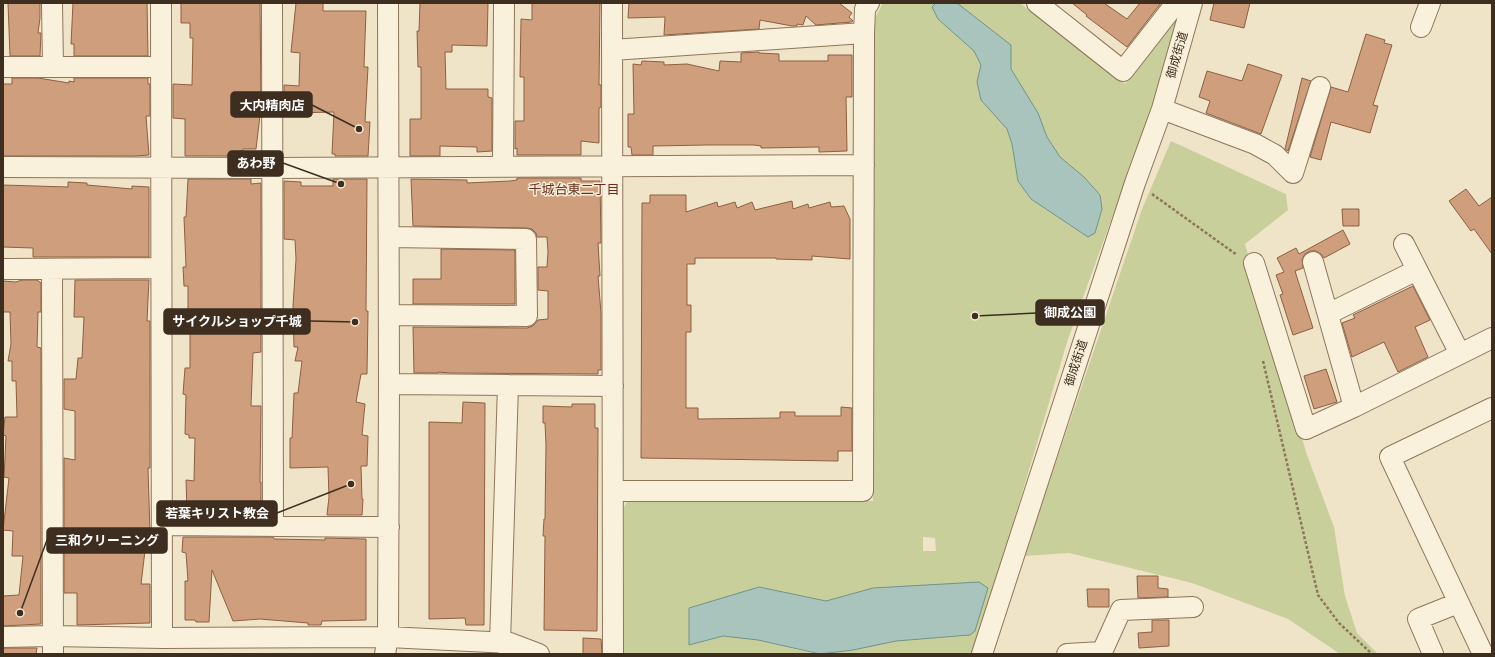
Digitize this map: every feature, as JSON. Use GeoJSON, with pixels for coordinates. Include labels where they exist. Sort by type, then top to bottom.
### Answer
{"type":"FeatureCollection","features":[{"type":"Feature","properties":{"kind":"street"},"geometry":{"type":"LineString","coordinates":[[52,3],[53,67]]}},
{"type":"Feature","properties":{"kind":"street"},"geometry":{"type":"LineString","coordinates":[[161,3],[162,638]]}},
{"type":"Feature","properties":{"kind":"street"},"geometry":{"type":"LineString","coordinates":[[272,3],[273,526]]}},
{"type":"Feature","properties":{"kind":"street"},"geometry":{"type":"LineString","coordinates":[[386,645],[389,527],[388,3]]}},
{"type":"Feature","properties":{"kind":"street"},"geometry":{"type":"LineString","coordinates":[[503,166],[504,3]]}},
{"type":"Feature","properties":{"kind":"street"},"geometry":{"type":"LineString","coordinates":[[612,3],[613,654]]}},
{"type":"Feature","properties":{"kind":"street"},"geometry":{"type":"LineString","coordinates":[[1036,3],[1123,70],[1176,3]]}},
{"type":"Feature","properties":{"kind":"street","name":"御成街道"},"geometry":{"type":"LineString","coordinates":[[982,654],[1135,183],[1162,109],[1192,3]]}},
{"type":"Feature","properties":{"kind":"street"},"geometry":{"type":"LineString","coordinates":[[1421,27],[1430,3]]}},
{"type":"Feature","properties":{"kind":"street"},"geometry":{"type":"LineString","coordinates":[[613,491],[863,491],[864,5]]}},
{"type":"Feature","properties":{"kind":"street"},"geometry":{"type":"LineString","coordinates":[[612,50],[864,33]]}},
{"type":"Feature","properties":{"kind":"street"},"geometry":{"type":"LineString","coordinates":[[3,67],[161,67]]}},
{"type":"Feature","properties":{"kind":"street"},"geometry":{"type":"LineString","coordinates":[[1162,109],[1220,132],[1256,144],[1275,155],[1293,173],[1320,87]]}},
{"type":"Feature","properties":{"kind":"street"},"geometry":{"type":"LineString","coordinates":[[3,167],[272,168],[864,165]]}},
{"type":"Feature","properties":{"kind":"street"},"geometry":{"type":"LineString","coordinates":[[389,237],[526,239],[527,316],[389,315]]}},
{"type":"Feature","properties":{"kind":"street"},"geometry":{"type":"LineString","coordinates":[[1404,244],[1460,354]]}},
{"type":"Feature","properties":{"kind":"street"},"geometry":{"type":"LineString","coordinates":[[1246,259],[1306,429],[1354,407],[1492,338]]}},
{"type":"Feature","properties":{"kind":"street"},"geometry":{"type":"LineString","coordinates":[[1313,262],[1354,407]]}},
{"type":"Feature","properties":{"kind":"street"},"geometry":{"type":"LineString","coordinates":[[3,269],[161,268]]}},
{"type":"Feature","properties":{"kind":"street"},"geometry":{"type":"LineString","coordinates":[[52,269],[52,645]]}},
{"type":"Feature","properties":{"kind":"street"},"geometry":{"type":"LineString","coordinates":[[1328,314],[1418,270]]}},
{"type":"Feature","properties":{"kind":"street"},"geometry":{"type":"LineString","coordinates":[[389,384],[613,386]]}},
{"type":"Feature","properties":{"kind":"street"},"geometry":{"type":"LineString","coordinates":[[500,643],[508,385]]}},
{"type":"Feature","properties":{"kind":"street"},"geometry":{"type":"LineString","coordinates":[[1483,654],[1390,457],[1492,408]]}},
{"type":"Feature","properties":{"kind":"street"},"geometry":{"type":"LineString","coordinates":[[162,525],[389,527]]}},
{"type":"Feature","properties":{"kind":"street"},"geometry":{"type":"LineString","coordinates":[[1433,654],[1418,620],[1458,603]]}},
{"type":"Feature","properties":{"kind":"street"},"geometry":{"type":"LineString","coordinates":[[1067,654],[1102,652],[1121,610],[1193,606]]}},
{"type":"Feature","properties":{"kind":"street"},"geometry":{"type":"LineString","coordinates":[[3,637],[52,645],[162,638],[480,648],[500,643],[510,643],[538,654]]}},
{"type":"Feature","properties":{"kind":"path"},"geometry":{"type":"LineString","coordinates":[[1135,183],[1246,259]]}},
{"type":"Feature","properties":{"kind":"path"},"geometry":{"type":"LineString","coordinates":[[1262,357],[1318,595],[1339,623],[1372,654]]}},
{"type":"Feature","properties":{"kind":"green space"},"geometry":{"type":"Polygon","coordinates":[[[883,3],[936,3],[932,7],[938,19],[974,51],[981,65],[977,82],[981,100],[1007,129],[1012,144],[1018,181],[1031,199],[1088,237],[1095,232],[1102,209],[1100,195],[1084,177],[1060,157],[1047,137],[1038,113],[1011,69],[1011,45],[957,3],[1020,3],[1125,84],[1181,11],[1155,99],[1068,339],[1006,547],[971,654],[820,654],[853,650],[896,641],[970,635],[873,588],[826,601],[759,587],[689,608],[689,645],[723,636],[758,640],[815,654],[624,654],[624,507],[627,502],[873,501],[874,30],[876,16],[883,3]],[[923,537],[923,551],[936,551],[935,538],[923,537]]]}},
{"type":"Feature","properties":{"kind":"green space"},"geometry":{"type":"Polygon","coordinates":[[[1171,141],[1286,194],[1288,210],[1245,244],[1307,455],[1334,527],[1345,596],[1357,633],[1378,654],[1340,654],[1288,619],[1192,583],[1069,553],[1024,556],[1142,209],[1171,141]]]}},
{"type":"Feature","properties":{"kind":"water"},"geometry":{"type":"Polygon","coordinates":[[[936,3],[957,3],[1011,45],[1011,69],[1038,113],[1047,137],[1060,157],[1084,177],[1100,195],[1102,209],[1095,233],[1088,237],[1031,199],[1018,181],[1012,144],[1007,129],[981,100],[977,82],[981,65],[974,51],[938,19],[932,7],[936,3]]]}},
{"type":"Feature","properties":{"kind":"water"},"geometry":{"type":"Polygon","coordinates":[[[979,582],[988,588],[975,631],[970,635],[896,641],[853,650],[820,654],[758,640],[723,636],[689,645],[689,608],[759,587],[826,601],[873,588],[979,582]]]}},
{"type":"Feature","properties":{"kind":"building"},"geometry":{"type":"Polygon","coordinates":[[[8,3],[40,3],[38,33],[41,33],[40,56],[10,56],[8,3]]]}},
{"type":"Feature","properties":{"kind":"building"},"geometry":{"type":"Polygon","coordinates":[[[73,3],[147,3],[148,56],[74,56],[74,44],[71,44],[73,3]]]}},
{"type":"Feature","properties":{"kind":"building"},"geometry":{"type":"Polygon","coordinates":[[[181,3],[260,3],[261,107],[256,149],[243,149],[242,156],[185,156],[185,119],[173,118],[173,84],[192,85],[193,38],[190,38],[190,23],[181,23],[181,3]]]}},
{"type":"Feature","properties":{"kind":"building"},"geometry":{"type":"Polygon","coordinates":[[[296,3],[323,3],[323,11],[366,11],[364,67],[368,67],[365,122],[370,122],[368,156],[335,156],[335,154],[332,154],[334,112],[293,113],[294,109],[284,106],[284,85],[299,86],[300,53],[291,52],[296,3]]]}},
{"type":"Feature","properties":{"kind":"building"},"geometry":{"type":"Polygon","coordinates":[[[420,3],[488,3],[487,46],[452,45],[452,52],[445,52],[446,89],[488,89],[488,97],[492,98],[492,151],[477,152],[477,147],[440,146],[440,156],[410,156],[410,119],[421,119],[421,67],[418,67],[417,31],[419,31],[420,3]]]}},
{"type":"Feature","properties":{"kind":"building"},"geometry":{"type":"Polygon","coordinates":[[[532,3],[600,3],[599,85],[601,85],[601,107],[599,108],[599,143],[581,141],[581,155],[517,155],[517,148],[515,149],[515,121],[524,121],[524,77],[520,77],[521,19],[532,20],[532,3]]]}},
{"type":"Feature","properties":{"kind":"building"},"geometry":{"type":"Polygon","coordinates":[[[629,3],[839,3],[852,13],[849,17],[853,21],[816,25],[806,16],[803,25],[797,24],[797,26],[760,20],[759,29],[664,35],[665,17],[628,18],[629,3]]]}},
{"type":"Feature","properties":{"kind":"building"},"geometry":{"type":"Polygon","coordinates":[[[1072,3],[1104,3],[1127,19],[1140,3],[1161,3],[1127,47],[1086,16],[1087,15],[1072,3]]]}},
{"type":"Feature","properties":{"kind":"building"},"geometry":{"type":"Polygon","coordinates":[[[1214,3],[1250,3],[1244,28],[1210,20],[1214,3]]]}},
{"type":"Feature","properties":{"kind":"building"},"geometry":{"type":"Polygon","coordinates":[[[1366,34],[1385,40],[1384,43],[1392,45],[1373,105],[1378,106],[1370,133],[1331,122],[1321,160],[1310,157],[1331,87],[1348,92],[1366,34]]]}},
{"type":"Feature","properties":{"kind":"building"},"geometry":{"type":"Polygon","coordinates":[[[759,52],[779,54],[779,61],[828,61],[828,55],[852,55],[852,97],[846,97],[847,151],[819,152],[819,147],[761,148],[761,146],[754,145],[653,146],[653,155],[632,155],[631,147],[628,147],[628,114],[634,114],[633,64],[641,65],[642,61],[664,62],[664,65],[687,64],[719,71],[720,61],[741,62],[741,53],[759,52]]]}},
{"type":"Feature","properties":{"kind":"building"},"geometry":{"type":"Polygon","coordinates":[[[1248,64],[1282,75],[1261,134],[1206,113],[1210,101],[1199,97],[1207,71],[1242,81],[1248,64]]]}},
{"type":"Feature","properties":{"kind":"building"},"geometry":{"type":"Polygon","coordinates":[[[12,78],[38,78],[69,83],[69,81],[74,82],[74,78],[148,78],[148,84],[150,84],[150,116],[146,116],[149,155],[3,156],[3,84],[12,84],[12,78]]]}},
{"type":"Feature","properties":{"kind":"building"},"geometry":{"type":"Polygon","coordinates":[[[1302,78],[1311,81],[1288,151],[1285,149],[1302,78]]]}},
{"type":"Feature","properties":{"kind":"building"},"geometry":{"type":"Polygon","coordinates":[[[517,178],[581,178],[581,181],[600,181],[601,243],[598,243],[600,276],[598,276],[601,313],[601,370],[598,370],[598,374],[414,373],[413,327],[527,328],[533,326],[538,320],[548,319],[548,291],[538,290],[538,267],[547,267],[547,237],[537,237],[536,233],[532,229],[527,228],[413,226],[411,179],[467,180],[467,183],[510,181],[517,180],[517,178]]]}},
{"type":"Feature","properties":{"kind":"building"},"geometry":{"type":"Polygon","coordinates":[[[188,179],[251,179],[251,184],[261,183],[261,352],[253,353],[251,406],[261,406],[261,514],[183,514],[183,512],[187,512],[186,480],[194,481],[195,438],[189,438],[189,435],[185,434],[186,395],[183,394],[185,368],[190,368],[188,286],[184,286],[183,267],[186,267],[184,217],[186,217],[188,179]]]}},
{"type":"Feature","properties":{"kind":"building"},"geometry":{"type":"Polygon","coordinates":[[[333,179],[367,179],[367,374],[361,374],[356,402],[365,404],[362,435],[368,436],[367,466],[361,466],[363,499],[362,515],[327,515],[329,497],[328,467],[290,468],[290,438],[292,438],[294,393],[298,393],[302,361],[295,361],[298,347],[294,347],[293,306],[296,259],[295,240],[284,239],[284,181],[301,182],[301,186],[333,186],[333,179]]]}},
{"type":"Feature","properties":{"kind":"building"},"geometry":{"type":"Polygon","coordinates":[[[68,182],[132,189],[132,186],[149,187],[149,257],[33,257],[33,248],[3,247],[3,185],[68,187],[68,182]]]}},
{"type":"Feature","properties":{"kind":"building"},"geometry":{"type":"Polygon","coordinates":[[[1466,189],[1479,206],[1492,197],[1492,254],[1474,229],[1471,231],[1449,201],[1466,189]]]}},
{"type":"Feature","properties":{"kind":"building"},"geometry":{"type":"Polygon","coordinates":[[[650,195],[686,195],[686,212],[717,202],[718,207],[735,202],[737,208],[752,202],[755,210],[792,201],[793,209],[808,204],[809,208],[830,202],[831,207],[844,206],[850,219],[850,259],[812,256],[812,260],[776,258],[695,258],[695,264],[687,264],[687,305],[691,305],[691,332],[686,332],[686,408],[698,408],[698,419],[780,418],[780,412],[795,412],[795,416],[841,416],[841,407],[852,408],[852,451],[838,451],[838,461],[641,458],[642,203],[650,203],[650,195]]]}},
{"type":"Feature","properties":{"kind":"building"},"geometry":{"type":"Polygon","coordinates":[[[1342,209],[1359,209],[1359,226],[1343,226],[1342,209]]]}},
{"type":"Feature","properties":{"kind":"building"},"geometry":{"type":"Polygon","coordinates":[[[1343,230],[1350,244],[1324,258],[1316,251],[1310,251],[1305,254],[1302,259],[1303,268],[1295,271],[1313,328],[1293,335],[1280,295],[1283,294],[1276,275],[1284,272],[1277,258],[1296,248],[1299,254],[1343,230]]]}},
{"type":"Feature","properties":{"kind":"building"},"geometry":{"type":"Polygon","coordinates":[[[441,249],[515,250],[515,304],[413,304],[413,279],[441,279],[441,249]]]}},
{"type":"Feature","properties":{"kind":"building"},"geometry":{"type":"Polygon","coordinates":[[[22,280],[37,280],[41,283],[41,312],[38,312],[37,347],[41,348],[41,624],[3,626],[3,596],[19,595],[23,556],[12,556],[13,531],[3,530],[9,478],[4,477],[6,436],[3,435],[5,417],[17,417],[16,381],[12,381],[12,361],[8,361],[11,344],[10,312],[3,312],[3,281],[16,282],[22,280]]]}},
{"type":"Feature","properties":{"kind":"building"},"geometry":{"type":"Polygon","coordinates":[[[75,280],[149,280],[147,321],[150,321],[150,468],[148,468],[150,534],[147,534],[141,584],[150,584],[150,623],[77,625],[77,593],[64,593],[64,458],[75,460],[75,411],[64,409],[64,379],[76,379],[78,358],[82,358],[84,317],[74,317],[75,280]]]}},
{"type":"Feature","properties":{"kind":"building"},"geometry":{"type":"Polygon","coordinates":[[[1413,286],[1430,320],[1415,327],[1428,357],[1398,372],[1384,342],[1352,357],[1342,323],[1355,318],[1353,315],[1413,286]]]}},
{"type":"Feature","properties":{"kind":"building"},"geometry":{"type":"Polygon","coordinates":[[[1326,369],[1337,402],[1314,409],[1304,376],[1326,369]]]}},
{"type":"Feature","properties":{"kind":"building"},"geometry":{"type":"Polygon","coordinates":[[[463,402],[485,403],[484,625],[466,625],[465,618],[429,619],[429,422],[462,423],[463,402]]]}},
{"type":"Feature","properties":{"kind":"building"},"geometry":{"type":"Polygon","coordinates":[[[572,404],[595,404],[595,428],[598,428],[597,631],[544,630],[545,536],[543,536],[545,519],[546,445],[545,423],[543,423],[543,406],[572,407],[572,404]]]}},
{"type":"Feature","properties":{"kind":"building"},"geometry":{"type":"Polygon","coordinates":[[[183,537],[273,537],[274,539],[325,540],[325,538],[366,539],[366,620],[322,621],[321,625],[308,625],[308,623],[260,619],[233,621],[212,570],[209,622],[185,620],[185,581],[188,581],[186,553],[182,552],[183,537]]]}},
{"type":"Feature","properties":{"kind":"building"},"geometry":{"type":"Polygon","coordinates":[[[1137,576],[1158,576],[1158,588],[1168,589],[1168,597],[1138,598],[1137,576]]]}},
{"type":"Feature","properties":{"kind":"building"},"geometry":{"type":"Polygon","coordinates":[[[1087,589],[1109,589],[1109,607],[1088,607],[1087,589]]]}},
{"type":"Feature","properties":{"kind":"building"},"geometry":{"type":"Polygon","coordinates":[[[1152,620],[1169,620],[1169,646],[1139,648],[1138,633],[1152,632],[1152,620]]]}},
{"type":"Feature","properties":{"kind":"building"},"geometry":{"type":"Polygon","coordinates":[[[583,638],[601,639],[602,654],[583,654],[583,638]]]}},
{"type":"Feature","properties":{"kind":"building"},"geometry":{"type":"Polygon","coordinates":[[[3,648],[37,648],[36,654],[3,654],[3,648]]]}},
{"type":"Feature","properties":{"kind":"place","name":"大内精肉店"},"geometry":{"type":"Point","coordinates":[359,129]}},
{"type":"Feature","properties":{"kind":"place","name":"あわ野"},"geometry":{"type":"Point","coordinates":[341,184]}},
{"type":"Feature","properties":{"kind":"place","name":"御成公園"},"geometry":{"type":"Point","coordinates":[975,316]}},
{"type":"Feature","properties":{"kind":"place","name":"サイクルショップ千城"},"geometry":{"type":"Point","coordinates":[355,322]}},
{"type":"Feature","properties":{"kind":"place","name":"若葉キリスト教会"},"geometry":{"type":"Point","coordinates":[351,484]}},
{"type":"Feature","properties":{"kind":"place","name":"三和クリーニング"},"geometry":{"type":"Point","coordinates":[20,613]}},
{"type":"Feature","properties":{"kind":"district","name":"千城台東二丁目"},"geometry":{"type":"Point","coordinates":[574,189]}}]}
